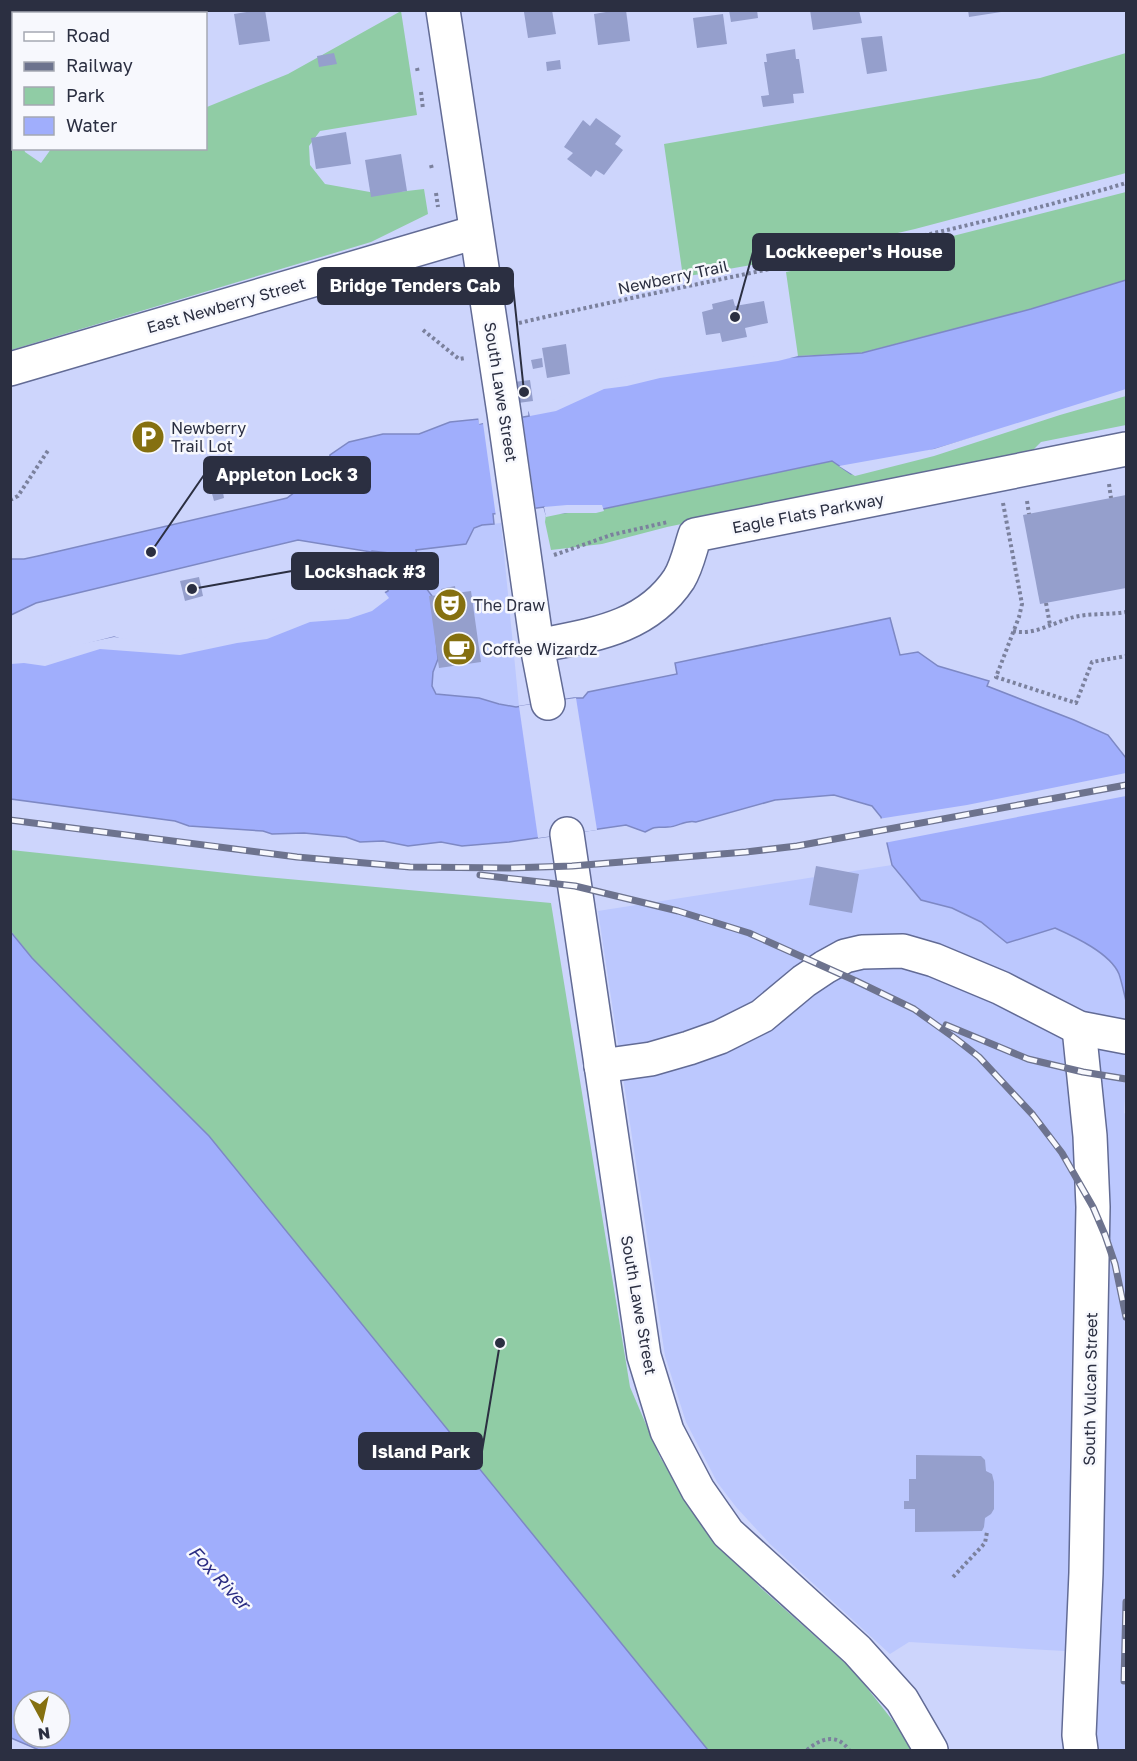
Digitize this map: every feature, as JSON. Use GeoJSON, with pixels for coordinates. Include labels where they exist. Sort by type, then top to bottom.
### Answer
{"type":"FeatureCollection","features":[{"type":"Feature","properties":{"kind":"street","name":"South Lawe Street"},"geometry":{"type":"LineString","coordinates":[[444,10],[537,646],[548,703]]}},
{"type":"Feature","properties":{"kind":"street","name":"East Newberry Street"},"geometry":{"type":"LineString","coordinates":[[10,369],[476,232]]}},
{"type":"Feature","properties":{"kind":"street","name":"Eagle Flats Parkway"},"geometry":{"type":"LineString","coordinates":[[537,646],[593,635],[632,621],[660,603],[680,578],[695,535],[1126,449]]}},
{"type":"Feature","properties":{"kind":"street","name":"South Lawe Street"},"geometry":{"type":"LineString","coordinates":[[567,834],[644,1356],[667,1431],[698,1490],[728,1533],[857,1650],[902,1700],[931,1750]]}},
{"type":"Feature","properties":{"kind":"street"},"geometry":{"type":"LineString","coordinates":[[601,1066],[651,1059],[720,1038],[762,1016],[804,981],[825,967],[845,956],[862,952],[903,951],[934,960],[1001,988],[1078,1028],[1126,1037]]}},
{"type":"Feature","properties":{"kind":"street","name":"South Vulcan Street"},"geometry":{"type":"LineString","coordinates":[[1078,1028],[1090,1136],[1092,1207],[1086,1573],[1079,1735],[1081,1750]]}},
{"type":"Feature","properties":{"kind":"path"},"geometry":{"type":"LineString","coordinates":[[421,92],[423,108]]}},
{"type":"Feature","properties":{"kind":"path","name":"Newberry Trail"},"geometry":{"type":"LineString","coordinates":[[491,329],[922,237],[1084,196],[1126,183]]}},
{"type":"Feature","properties":{"kind":"path"},"geometry":{"type":"LineString","coordinates":[[436,193],[438,207]]}},
{"type":"Feature","properties":{"kind":"path"},"geometry":{"type":"LineString","coordinates":[[423,330],[459,359]]}},
{"type":"Feature","properties":{"kind":"path"},"geometry":{"type":"LineString","coordinates":[[10,500],[18,496],[49,448]]}},
{"type":"Feature","properties":{"kind":"path"},"geometry":{"type":"LineString","coordinates":[[998,475],[1022,604],[996,677],[1076,703],[1092,662],[1126,656]]}},
{"type":"Feature","properties":{"kind":"path"},"geometry":{"type":"LineString","coordinates":[[1027,501],[1029,514]]}},
{"type":"Feature","properties":{"kind":"path"},"geometry":{"type":"LineString","coordinates":[[1046,603],[1050,625]]}},
{"type":"Feature","properties":{"kind":"path"},"geometry":{"type":"LineString","coordinates":[[1013,631],[1020,633],[1033,631],[1079,616],[1126,612]]}},
{"type":"Feature","properties":{"kind":"path"},"geometry":{"type":"LineString","coordinates":[[952,1577],[985,1543],[987,1532]]}},
{"type":"Feature","properties":{"kind":"path"},"geometry":{"type":"LineString","coordinates":[[807,1750],[820,1741],[831,1738],[839,1741],[849,1750]]}},
{"type":"Feature","properties":{"kind":"shaded area"},"geometry":{"type":"Polygon","coordinates":[[[501,523],[519,706],[516,707],[479,698],[435,694],[431,686],[438,659],[432,596],[423,584],[416,549],[442,547],[474,528],[501,523]]]}},
{"type":"Feature","properties":{"kind":"shaded area"},"geometry":{"type":"Polygon","coordinates":[[[892,865],[921,900],[952,908],[981,923],[1007,943],[1055,928],[1082,940],[1103,955],[1119,973],[1126,1002],[1124,1113],[1126,1114],[1126,1750],[1099,1750],[1095,1719],[1098,1653],[909,1642],[890,1654],[770,1544],[736,1507],[717,1482],[686,1422],[665,1356],[598,911],[892,865]]]}},
{"type":"Feature","properties":{"kind":"green space"},"geometry":{"type":"Polygon","coordinates":[[[401,11],[417,115],[320,131],[309,146],[310,165],[325,184],[381,194],[424,189],[428,214],[371,242],[11,350],[10,115],[12,117],[12,150],[24,150],[41,163],[50,150],[207,150],[207,107],[288,74],[401,11]]]}},
{"type":"Feature","properties":{"kind":"green space"},"geometry":{"type":"Polygon","coordinates":[[[1126,53],[1126,173],[915,229],[785,259],[683,277],[664,144],[1040,78],[1126,53]]]}},
{"type":"Feature","properties":{"kind":"green space"},"geometry":{"type":"Polygon","coordinates":[[[1126,192],[1126,280],[1031,309],[861,353],[798,356],[786,272],[937,240],[1126,192]]]}},
{"type":"Feature","properties":{"kind":"green space"},"geometry":{"type":"Polygon","coordinates":[[[1126,393],[1126,425],[1041,442],[1031,452],[667,527],[602,544],[551,550],[545,522],[546,514],[598,510],[832,461],[1126,393]]]}},
{"type":"Feature","properties":{"kind":"green space"},"geometry":{"type":"Polygon","coordinates":[[[11,850],[255,876],[551,903],[630,1387],[660,1457],[703,1527],[761,1588],[853,1670],[897,1726],[911,1750],[708,1750],[209,1136],[32,958],[11,931],[11,850]]]}},
{"type":"Feature","properties":{"kind":"water"},"geometry":{"type":"Polygon","coordinates":[[[1126,280],[1126,393],[851,474],[832,461],[598,510],[546,514],[544,507],[493,514],[494,524],[474,528],[466,544],[416,550],[423,584],[432,596],[438,659],[433,672],[432,686],[436,694],[479,698],[516,707],[583,698],[588,692],[677,674],[675,663],[890,618],[900,655],[918,652],[938,666],[989,681],[987,686],[1108,735],[1126,758],[1126,1001],[1119,974],[1114,966],[1100,953],[1072,936],[1055,928],[1007,943],[981,922],[952,908],[921,900],[892,865],[881,817],[872,806],[834,795],[775,800],[696,822],[655,828],[645,832],[626,825],[509,842],[462,846],[441,842],[408,846],[383,841],[360,842],[346,837],[304,833],[272,834],[263,831],[189,826],[175,821],[11,799],[11,659],[46,661],[69,649],[114,637],[148,648],[229,637],[353,611],[388,591],[390,556],[389,553],[298,540],[36,603],[11,615],[11,559],[38,556],[287,498],[329,466],[330,455],[349,442],[383,434],[419,434],[450,422],[479,419],[480,424],[529,416],[529,412],[597,387],[759,359],[862,353],[1031,309],[1126,280]]]}},
{"type":"Feature","properties":{"kind":"water","name":"Fox River"},"geometry":{"type":"Polygon","coordinates":[[[10,931],[32,958],[209,1136],[708,1750],[37,1749],[72,1749],[72,1689],[12,1689],[12,1738],[10,931]]]}},
{"type":"Feature","properties":{"kind":"pier"},"geometry":{"type":"Polygon","coordinates":[[[782,354],[798,356],[604,389],[556,411],[530,416],[528,409],[596,384],[648,371],[782,354]]]}},
{"type":"Feature","properties":{"kind":"pier"},"geometry":{"type":"Polygon","coordinates":[[[1126,389],[1126,396],[934,456],[855,476],[839,466],[934,449],[1126,389]]]}},
{"type":"Feature","properties":{"kind":"pier"},"geometry":{"type":"Polygon","coordinates":[[[522,414],[536,511],[496,517],[483,423],[479,424],[478,416],[482,420],[522,414]]]}},
{"type":"Feature","properties":{"kind":"pier"},"geometry":{"type":"Polygon","coordinates":[[[602,505],[604,511],[565,513],[546,517],[544,507],[602,505]]]}},
{"type":"Feature","properties":{"kind":"pier"},"geometry":{"type":"Polygon","coordinates":[[[383,590],[389,598],[372,611],[348,619],[310,622],[267,639],[180,655],[100,649],[45,666],[11,664],[10,656],[20,653],[46,658],[67,647],[114,637],[148,645],[228,634],[294,613],[352,608],[383,590]]]}},
{"type":"Feature","properties":{"kind":"pier"},"geometry":{"type":"Polygon","coordinates":[[[576,698],[597,830],[538,838],[519,706],[576,698]]]}},
{"type":"Feature","properties":{"kind":"pier"},"geometry":{"type":"Polygon","coordinates":[[[1126,773],[1126,796],[884,843],[878,819],[967,805],[1126,773]]]}},
{"type":"Feature","properties":{"kind":"building"},"geometry":{"type":"Polygon","coordinates":[[[85,10],[130,10],[130,12],[86,12],[85,10]]]}},
{"type":"Feature","properties":{"kind":"building"},"geometry":{"type":"Polygon","coordinates":[[[265,10],[270,41],[239,45],[234,14],[265,10]]]}},
{"type":"Feature","properties":{"kind":"building"},"geometry":{"type":"Polygon","coordinates":[[[552,10],[556,34],[528,38],[524,12],[552,10]]]}},
{"type":"Feature","properties":{"kind":"building"},"geometry":{"type":"Polygon","coordinates":[[[626,10],[630,41],[598,45],[594,14],[626,10]]]}},
{"type":"Feature","properties":{"kind":"building"},"geometry":{"type":"Polygon","coordinates":[[[729,10],[757,10],[758,18],[731,22],[729,10]]]}},
{"type":"Feature","properties":{"kind":"building"},"geometry":{"type":"Polygon","coordinates":[[[810,10],[859,10],[862,23],[813,30],[810,10]]]}},
{"type":"Feature","properties":{"kind":"building"},"geometry":{"type":"Polygon","coordinates":[[[968,10],[1001,10],[1001,12],[969,17],[968,10]]]}},
{"type":"Feature","properties":{"kind":"building"},"geometry":{"type":"Polygon","coordinates":[[[723,14],[727,44],[697,48],[693,18],[723,14]]]}},
{"type":"Feature","properties":{"kind":"building"},"geometry":{"type":"Polygon","coordinates":[[[10,18],[12,18],[12,71],[10,71],[10,18]]]}},
{"type":"Feature","properties":{"kind":"building"},"geometry":{"type":"Polygon","coordinates":[[[882,36],[887,71],[867,74],[861,38],[882,36]]]}},
{"type":"Feature","properties":{"kind":"building"},"geometry":{"type":"Polygon","coordinates":[[[795,49],[796,59],[799,59],[804,93],[793,94],[794,103],[763,107],[761,96],[769,95],[764,62],[767,62],[766,54],[795,49]]]}},
{"type":"Feature","properties":{"kind":"building"},"geometry":{"type":"Polygon","coordinates":[[[334,53],[337,64],[319,67],[317,56],[334,53]]]}},
{"type":"Feature","properties":{"kind":"building"},"geometry":{"type":"Polygon","coordinates":[[[560,60],[561,69],[547,71],[546,62],[560,60]]]}},
{"type":"Feature","properties":{"kind":"building"},"geometry":{"type":"Polygon","coordinates":[[[596,118],[621,136],[615,144],[623,150],[604,175],[596,170],[591,177],[567,159],[573,153],[564,147],[583,120],[590,126],[596,118]]]}},
{"type":"Feature","properties":{"kind":"building"},"geometry":{"type":"Polygon","coordinates":[[[346,132],[351,164],[316,169],[311,138],[346,132]]]}},
{"type":"Feature","properties":{"kind":"building"},"geometry":{"type":"Polygon","coordinates":[[[401,154],[407,191],[371,197],[365,160],[401,154]]]}},
{"type":"Feature","properties":{"kind":"building"},"geometry":{"type":"Polygon","coordinates":[[[733,299],[735,306],[764,301],[768,323],[745,328],[747,337],[722,342],[720,333],[706,335],[702,312],[713,309],[712,304],[733,299]]]}},
{"type":"Feature","properties":{"kind":"building"},"geometry":{"type":"Polygon","coordinates":[[[566,344],[570,374],[547,378],[542,348],[566,344]]]}},
{"type":"Feature","properties":{"kind":"building"},"geometry":{"type":"Polygon","coordinates":[[[542,358],[543,367],[533,369],[531,360],[542,358]]]}},
{"type":"Feature","properties":{"kind":"building"},"geometry":{"type":"Polygon","coordinates":[[[530,380],[533,401],[518,403],[514,382],[530,380]]]}},
{"type":"Feature","properties":{"kind":"building"},"geometry":{"type":"Polygon","coordinates":[[[222,487],[224,498],[214,501],[211,490],[222,487]]]}},
{"type":"Feature","properties":{"kind":"building"},"geometry":{"type":"Polygon","coordinates":[[[1126,495],[1126,588],[1040,604],[1023,515],[1126,495]]]}},
{"type":"Feature","properties":{"kind":"building"},"geometry":{"type":"Polygon","coordinates":[[[199,577],[203,596],[185,601],[180,581],[199,577]]]}},
{"type":"Feature","properties":{"kind":"building"},"geometry":{"type":"Polygon","coordinates":[[[455,586],[456,593],[471,591],[481,662],[439,668],[429,596],[442,595],[441,589],[455,586]]]}},
{"type":"Feature","properties":{"kind":"building"},"geometry":{"type":"Polygon","coordinates":[[[816,866],[859,874],[852,913],[809,905],[816,866]]]}},
{"type":"Feature","properties":{"kind":"building"},"geometry":{"type":"Polygon","coordinates":[[[916,1455],[981,1456],[985,1460],[986,1471],[992,1474],[994,1482],[994,1509],[985,1518],[982,1531],[915,1532],[915,1509],[904,1509],[904,1501],[909,1501],[909,1479],[916,1479],[916,1455]]]}},
{"type":"Feature","properties":{"kind":"railway"},"geometry":{"type":"LineString","coordinates":[[10,820],[297,857],[410,867],[509,868],[572,866],[797,846],[1126,785]]}},
{"type":"Feature","properties":{"kind":"railway"},"geometry":{"type":"LineString","coordinates":[[480,875],[575,886],[678,911],[749,933],[914,1009],[979,1057],[1033,1115],[1062,1153],[1093,1207],[1105,1235],[1115,1264],[1126,1317]]}},
{"type":"Feature","properties":{"kind":"railway"},"geometry":{"type":"LineString","coordinates":[[946,1025],[1028,1059],[1126,1079]]}},
{"type":"Feature","properties":{"kind":"railway"},"geometry":{"type":"LineString","coordinates":[[1124,1681],[1126,1602]]}},
{"type":"Feature","properties":{"kind":"place","name":"Lockkeeper's House"},"geometry":{"type":"Point","coordinates":[735,317]}},
{"type":"Feature","properties":{"kind":"place","name":"Bridge Tenders Cab"},"geometry":{"type":"Point","coordinates":[524,392]}},
{"type":"Feature","properties":{"kind":"place","name":"Newberry Trail Lot"},"geometry":{"type":"Point","coordinates":[148,437]}},
{"type":"Feature","properties":{"kind":"place","name":"Appleton Lock 3"},"geometry":{"type":"Point","coordinates":[151,552]}},
{"type":"Feature","properties":{"kind":"place","name":"Lockshack #3"},"geometry":{"type":"Point","coordinates":[192,589]}},
{"type":"Feature","properties":{"kind":"place","name":"The Draw"},"geometry":{"type":"Point","coordinates":[450,605]}},
{"type":"Feature","properties":{"kind":"place","name":"Coffee Wizardz"},"geometry":{"type":"Point","coordinates":[459,649]}},
{"type":"Feature","properties":{"kind":"place","name":"Island Park"},"geometry":{"type":"Point","coordinates":[500,1343]}}]}
